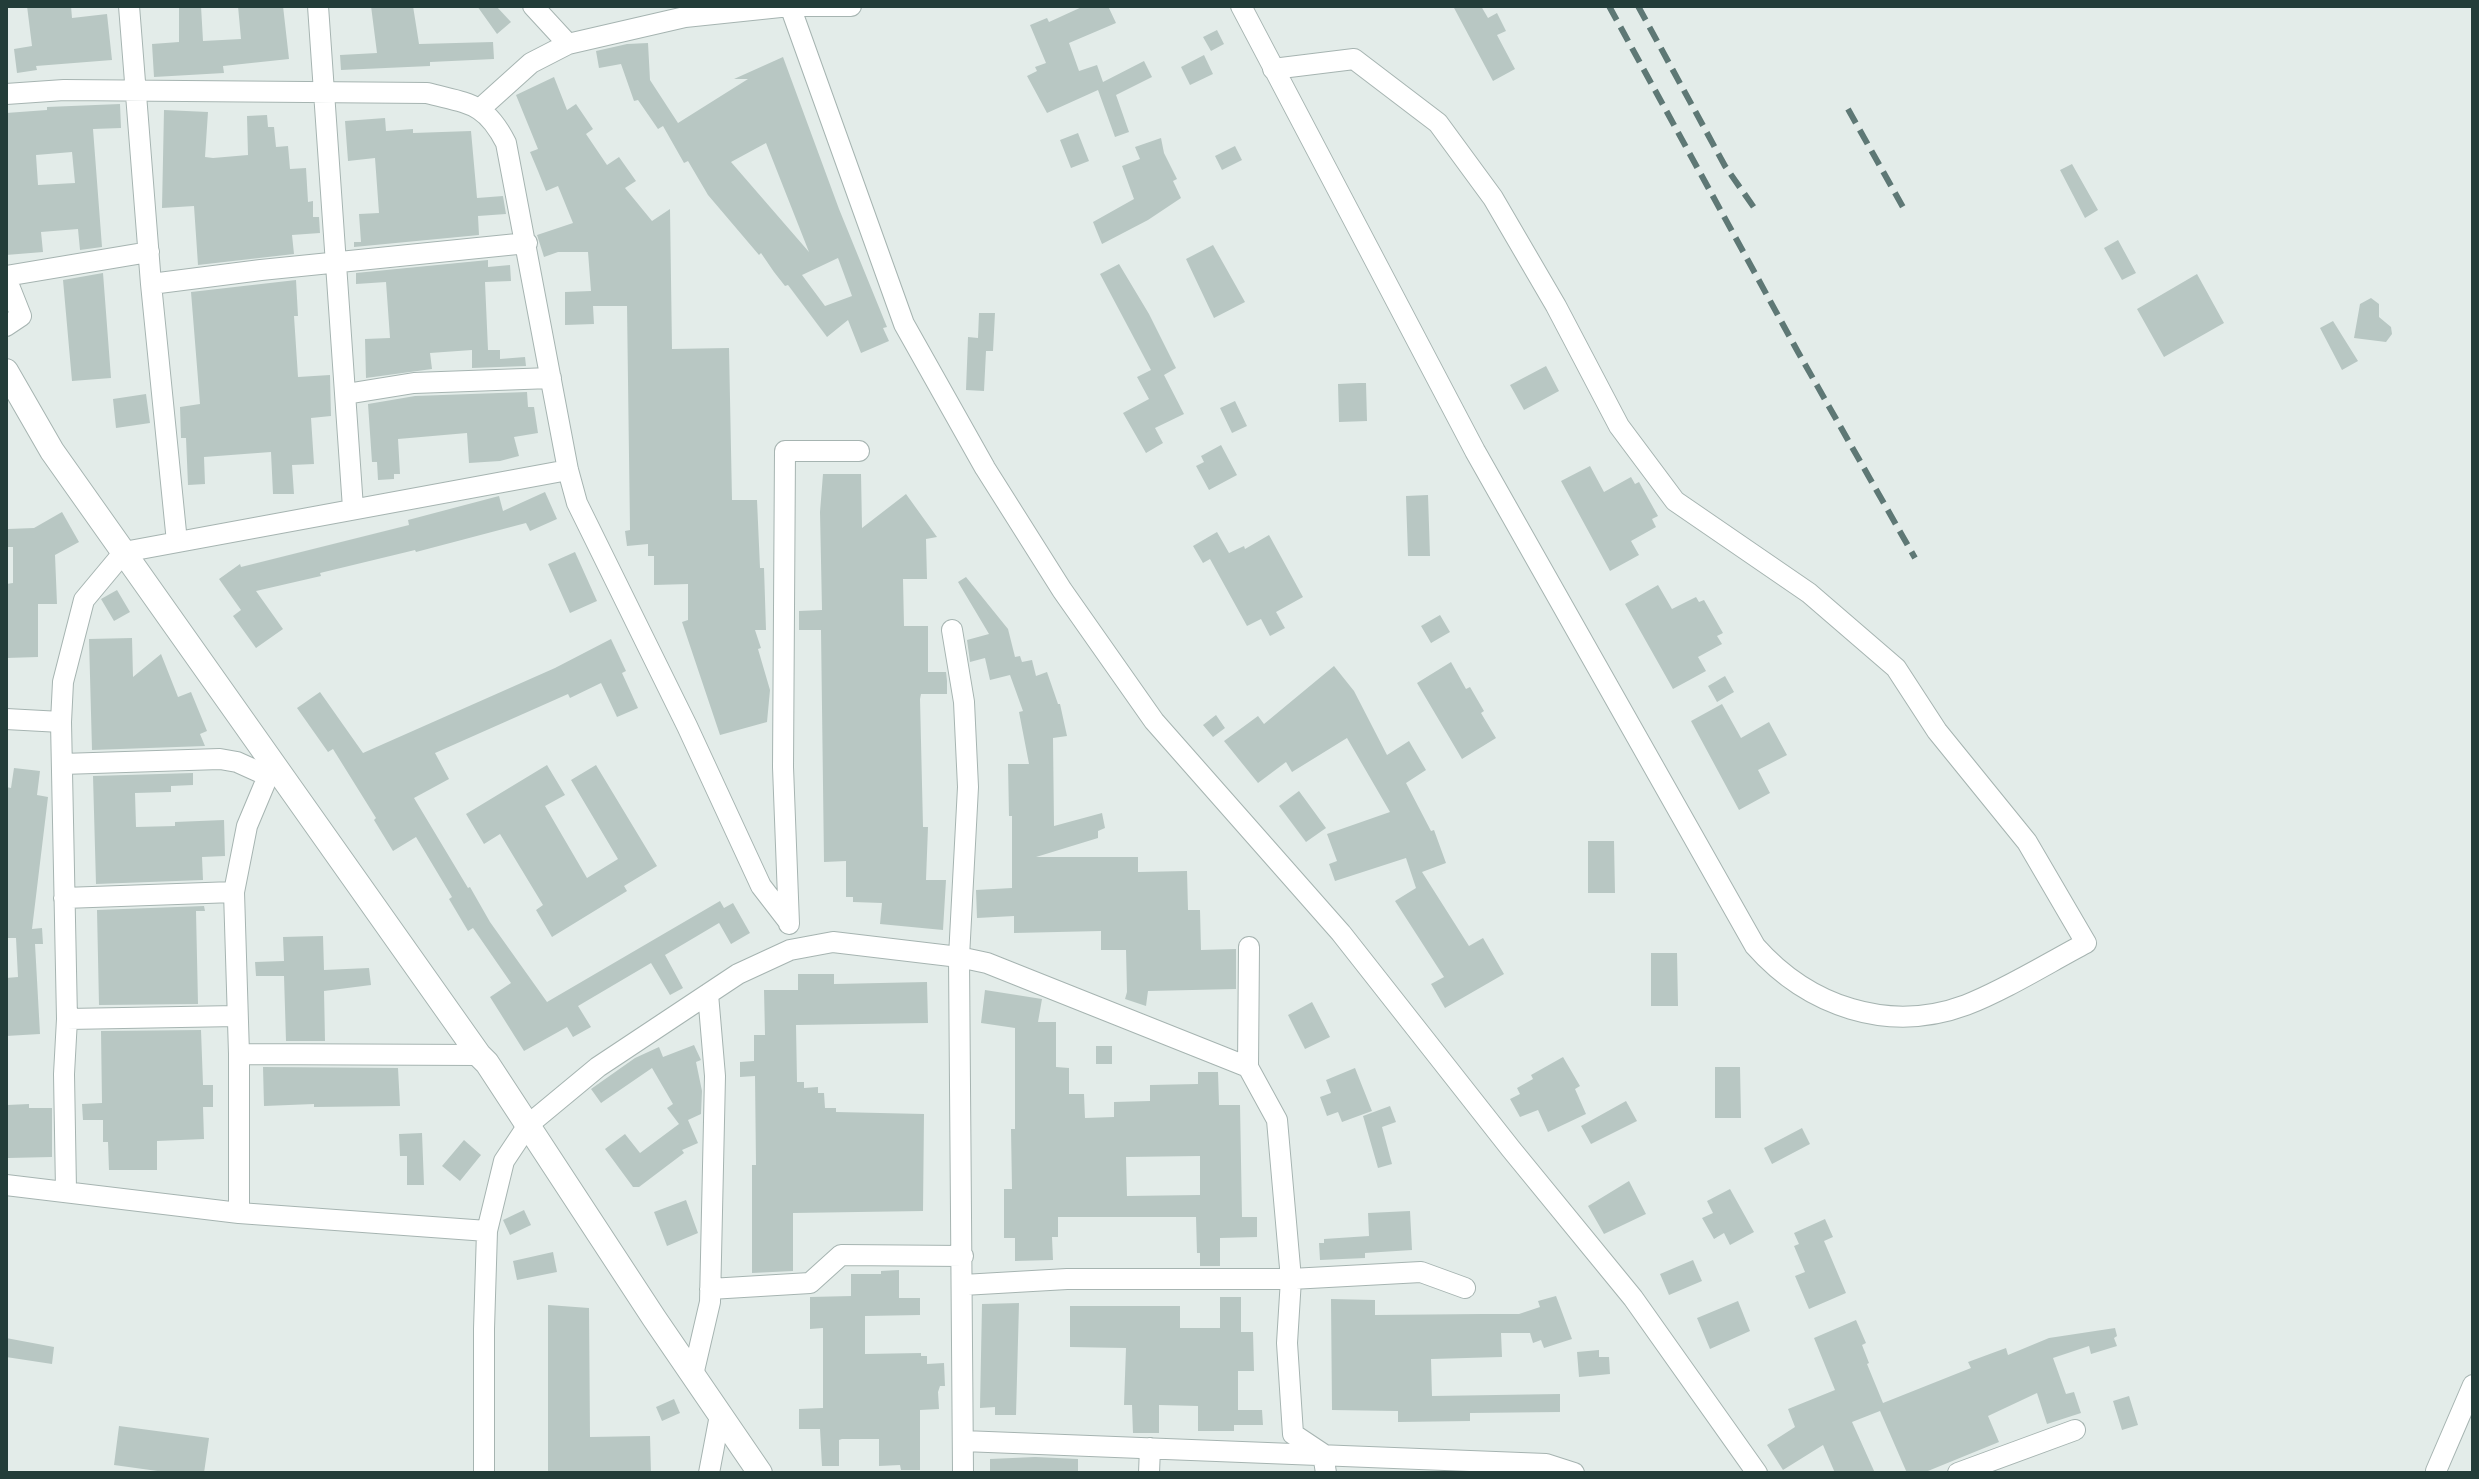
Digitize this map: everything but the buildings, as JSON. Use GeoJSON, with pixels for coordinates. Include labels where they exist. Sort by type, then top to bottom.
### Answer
{"type":"FeatureCollection","features":[{"type":"Feature","properties":{"kind":"street"},"geometry":{"type":"LineString","coordinates":[[129,6],[151,284],[177,542]]}},
{"type":"Feature","properties":{"kind":"street"},"geometry":{"type":"LineString","coordinates":[[318,6],[353,508]]}},
{"type":"Feature","properties":{"kind":"street"},"geometry":{"type":"LineString","coordinates":[[533,6],[568,44]]}},
{"type":"Feature","properties":{"kind":"street"},"geometry":{"type":"LineString","coordinates":[[481,108],[531,63],[568,44],[685,17],[789,6],[851,6]]}},
{"type":"Feature","properties":{"kind":"street"},"geometry":{"type":"LineString","coordinates":[[789,6],[904,324],[985,468],[1062,590],[1154,721],[1341,933],[1633,1298],[1757,1473]]}},
{"type":"Feature","properties":{"kind":"street"},"geometry":{"type":"LineString","coordinates":[[1241,6],[1273,69],[1475,451],[1755,946],[1768,962],[1800,987],[1837,1005],[1876,1015],[1922,1016],[1967,1005],[2086,943],[2027,842],[1937,731],[1896,668],[1809,593],[1675,501],[1619,426],[1556,306],[1493,198],[1438,123],[1354,59],[1273,69]]}},
{"type":"Feature","properties":{"kind":"street"},"geometry":{"type":"LineString","coordinates":[[6,84],[6,94],[64,90],[427,93],[481,108],[497,125],[506,143],[568,470],[577,503],[687,726],[761,886],[788,921]]}},
{"type":"Feature","properties":{"kind":"street"},"geometry":{"type":"LineString","coordinates":[[151,284],[527,243]]}},
{"type":"Feature","properties":{"kind":"street"},"geometry":{"type":"LineString","coordinates":[[6,326],[21,316],[6,277],[149,252]]}},
{"type":"Feature","properties":{"kind":"street"},"geometry":{"type":"LineString","coordinates":[[6,371],[52,451],[272,772],[487,1063],[760,1473]]}},
{"type":"Feature","properties":{"kind":"street"},"geometry":{"type":"LineString","coordinates":[[346,394],[414,383],[551,378]]}},
{"type":"Feature","properties":{"kind":"street"},"geometry":{"type":"LineString","coordinates":[[790,950],[783,767],[785,451],[859,451]]}},
{"type":"Feature","properties":{"kind":"street"},"geometry":{"type":"LineString","coordinates":[[66,1190],[64,1074],[67,1019],[61,722],[63,682],[84,600],[124,552],[568,470]]}},
{"type":"Feature","properties":{"kind":"street"},"geometry":{"type":"LineString","coordinates":[[952,630],[964,702],[968,787],[959,957],[963,1473]]}},
{"type":"Feature","properties":{"kind":"street"},"geometry":{"type":"LineString","coordinates":[[6,719],[61,722]]}},
{"type":"Feature","properties":{"kind":"street"},"geometry":{"type":"LineString","coordinates":[[62,764],[220,759],[272,772]]}},
{"type":"Feature","properties":{"kind":"street"},"geometry":{"type":"LineString","coordinates":[[239,1213],[239,1054],[234,892],[247,826],[272,772]]}},
{"type":"Feature","properties":{"kind":"street"},"geometry":{"type":"LineString","coordinates":[[64,898],[234,892]]}},
{"type":"Feature","properties":{"kind":"street"},"geometry":{"type":"LineString","coordinates":[[484,1473],[487,1231],[504,1161],[528,1125],[598,1067],[738,974],[790,950],[833,942],[959,957],[987,963],[1248,1067]]}},
{"type":"Feature","properties":{"kind":"street"},"geometry":{"type":"LineString","coordinates":[[1249,947],[1248,1067],[1277,1120],[1291,1279],[1287,1343],[1293,1434],[1324,1464]]}},
{"type":"Feature","properties":{"kind":"street"},"geometry":{"type":"LineString","coordinates":[[693,1375],[710,1302],[715,1076],[708,994]]}},
{"type":"Feature","properties":{"kind":"street"},"geometry":{"type":"LineString","coordinates":[[67,1019],[237,1016]]}},
{"type":"Feature","properties":{"kind":"street"},"geometry":{"type":"LineString","coordinates":[[239,1054],[479,1055]]}},
{"type":"Feature","properties":{"kind":"street"},"geometry":{"type":"LineString","coordinates":[[6,1185],[239,1213],[487,1231]]}},
{"type":"Feature","properties":{"kind":"street"},"geometry":{"type":"LineString","coordinates":[[710,1289],[810,1283],[841,1255],[963,1256]]}},
{"type":"Feature","properties":{"kind":"street"},"geometry":{"type":"LineString","coordinates":[[963,1285],[1067,1279],[1291,1279],[1421,1272],[1465,1288]]}},
{"type":"Feature","properties":{"kind":"street"},"geometry":{"type":"LineString","coordinates":[[2436,1471],[2473,1385]]}},
{"type":"Feature","properties":{"kind":"street"},"geometry":{"type":"LineString","coordinates":[[709,1473],[720,1415]]}},
{"type":"Feature","properties":{"kind":"street"},"geometry":{"type":"LineString","coordinates":[[1958,1473],[2075,1430]]}},
{"type":"Feature","properties":{"kind":"street"},"geometry":{"type":"LineString","coordinates":[[963,1441],[1150,1448],[1324,1464],[1531,1468],[1546,1464],[1574,1473]]}},
{"type":"Feature","properties":{"kind":"street"},"geometry":{"type":"LineString","coordinates":[[1149,1473],[1150,1448]]}},
{"type":"Feature","properties":{"kind":"railway"},"geometry":{"type":"LineString","coordinates":[[1609,6],[1798,352],[1915,558]]}},
{"type":"Feature","properties":{"kind":"railway"},"geometry":{"type":"LineString","coordinates":[[1638,6],[1725,166],[1755,209]]}},
{"type":"Feature","properties":{"kind":"railway"},"geometry":{"type":"LineString","coordinates":[[1848,109],[1904,209]]}}]}
